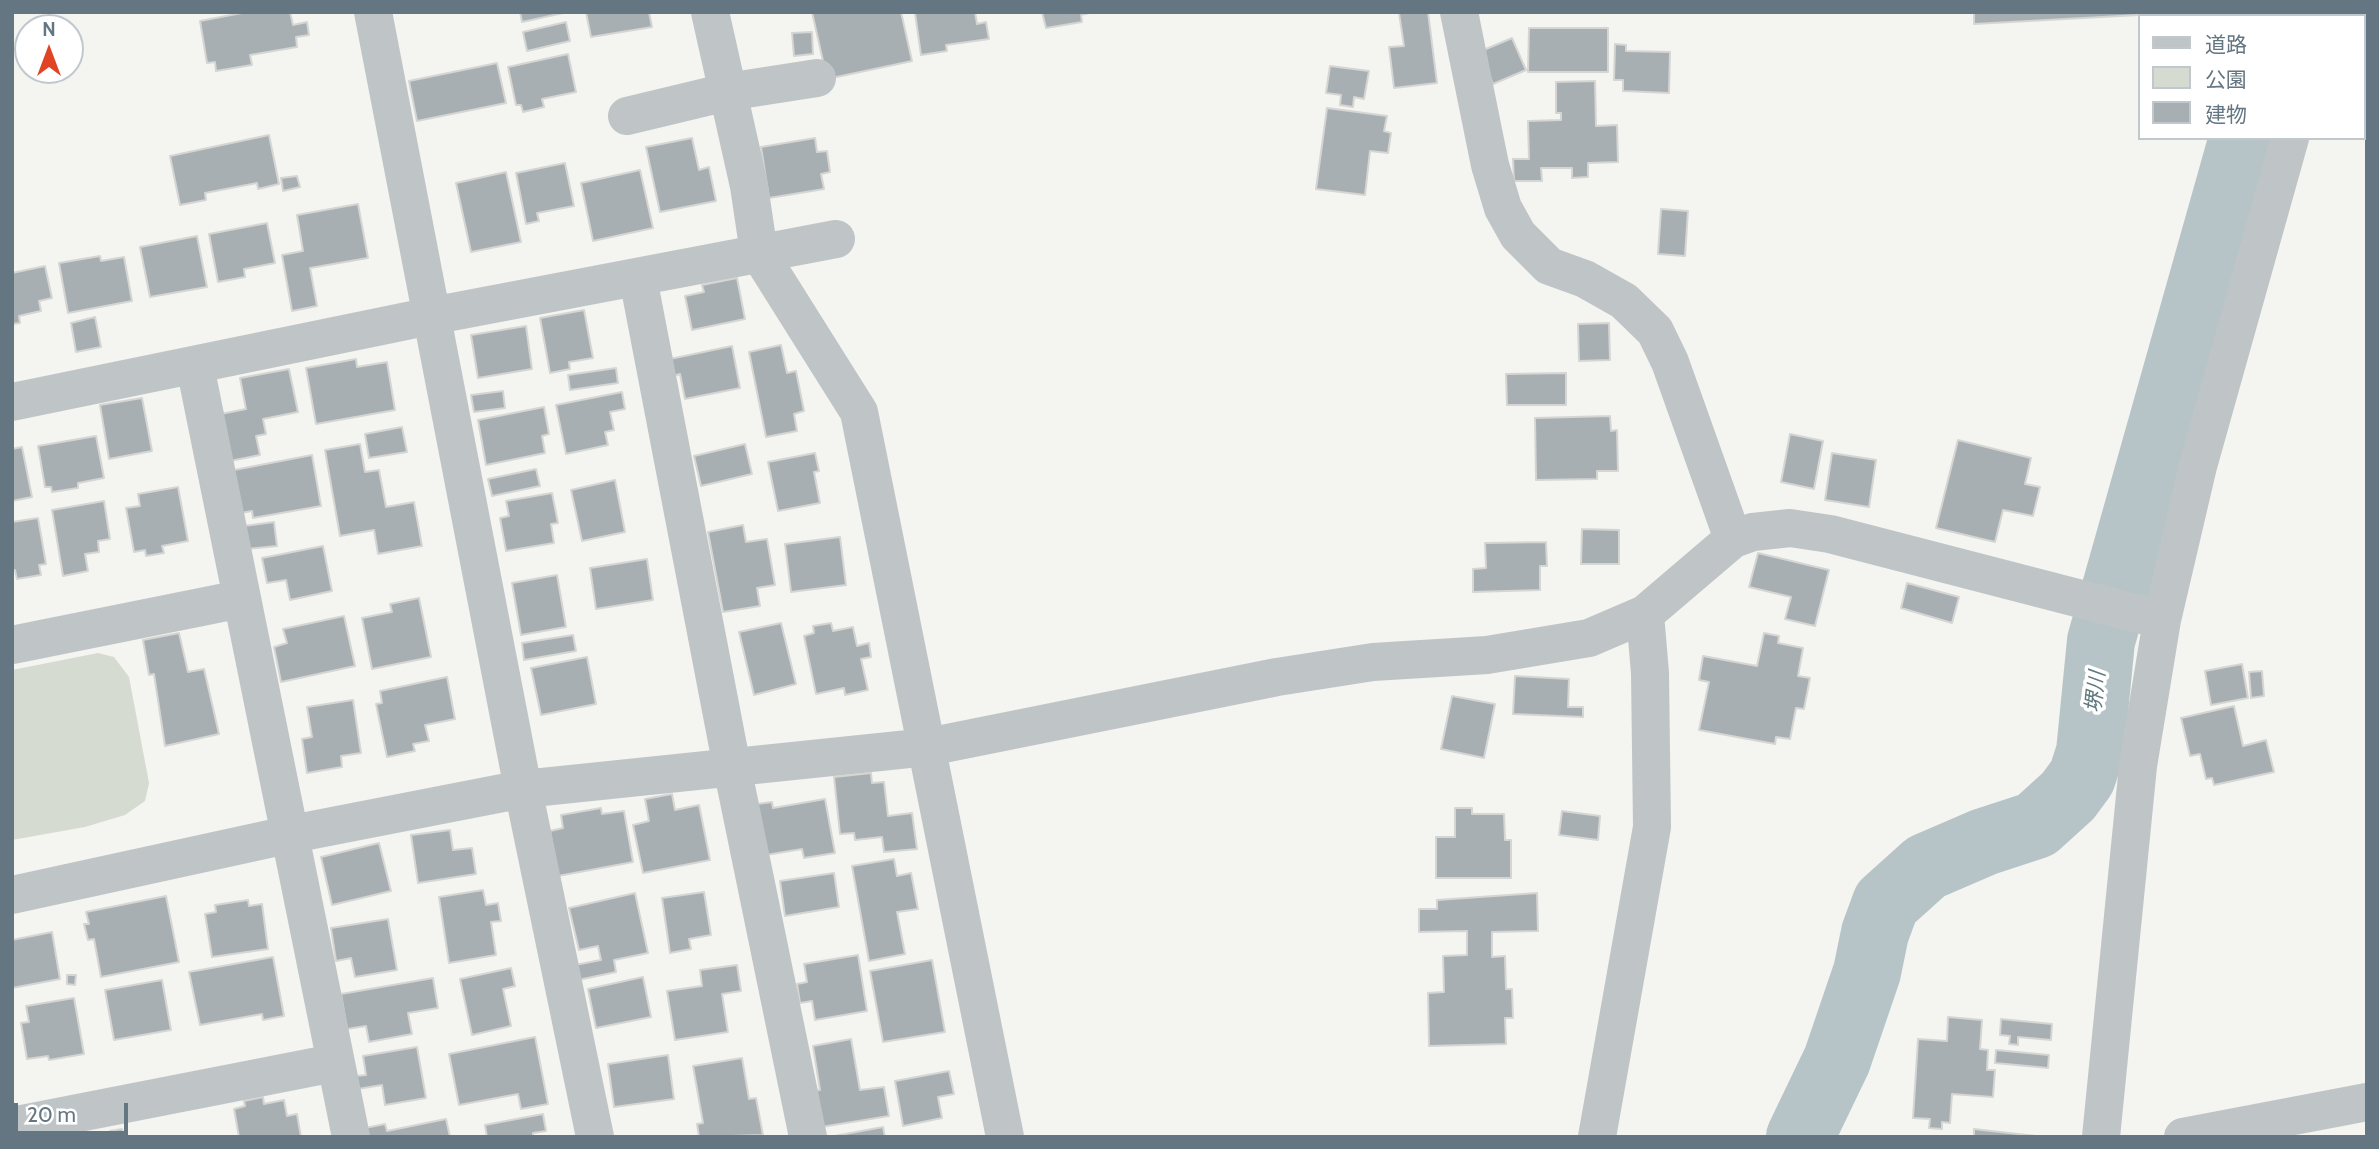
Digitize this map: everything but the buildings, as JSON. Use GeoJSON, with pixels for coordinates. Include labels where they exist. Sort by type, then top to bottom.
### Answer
{"type":"FeatureCollection","features":[{"type":"Feature","properties":{"kind":"street"},"geometry":{"type":"LineString","coordinates":[[373,12],[523,789],[595,1137]]}},
{"type":"Feature","properties":{"kind":"street"},"geometry":{"type":"LineString","coordinates":[[710,12],[749,186],[759,253],[859,412],[1005,1137]]}},
{"type":"Feature","properties":{"kind":"street"},"geometry":{"type":"LineString","coordinates":[[1459,12],[1490,165],[1503,208],[1518,235],[1549,267],[1585,279],[1624,301],[1655,331],[1670,362],[1733,539]]}},
{"type":"Feature","properties":{"kind":"street"},"geometry":{"type":"LineString","coordinates":[[627,116],[727,92],[817,78]]}},
{"type":"Feature","properties":{"kind":"street"},"geometry":{"type":"LineString","coordinates":[[2101,1137],[2138,766],[2148,617],[2198,466],[2289,140]]}},
{"type":"Feature","properties":{"kind":"street"},"geometry":{"type":"LineString","coordinates":[[12,402],[430,316],[836,239]]}},
{"type":"Feature","properties":{"kind":"street"},"geometry":{"type":"LineString","coordinates":[[638,278],[732,767],[808,1137]]}},
{"type":"Feature","properties":{"kind":"street"},"geometry":{"type":"LineString","coordinates":[[195,366],[292,834],[334,1063],[351,1137]]}},
{"type":"Feature","properties":{"kind":"street"},"geometry":{"type":"LineString","coordinates":[[12,895],[292,834],[523,789],[928,747],[1277,677],[1373,662],[1487,655],[1589,638],[1645,614],[1695,568],[1733,539],[1753,532],[1790,528],[1830,534],[2148,617]]}},
{"type":"Feature","properties":{"kind":"street"},"geometry":{"type":"LineString","coordinates":[[12,645],[241,598]]}},
{"type":"Feature","properties":{"kind":"street"},"geometry":{"type":"LineString","coordinates":[[1597,1137],[1652,827],[1650,673],[1645,614]]}},
{"type":"Feature","properties":{"kind":"street"},"geometry":{"type":"LineString","coordinates":[[12,1126],[334,1063]]}},
{"type":"Feature","properties":{"kind":"street"},"geometry":{"type":"LineString","coordinates":[[2183,1137],[2367,1102]]}},
{"type":"Feature","properties":{"kind":"green space"},"geometry":{"type":"Polygon","coordinates":[[[98,653],[114,657],[129,677],[149,783],[145,801],[125,815],[85,827],[12,840],[12,670],[98,653]]]}},
{"type":"Feature","properties":{"kind":"waterway","name":"堺川"},"geometry":{"type":"LineString","coordinates":[[1800,1137],[1837,1060],[1867,972],[1875,933],[1886,903],[1926,867],[1984,842],[2036,825],[2068,796],[2082,777],[2090,752],[2101,641],[2242,140]]}}]}
